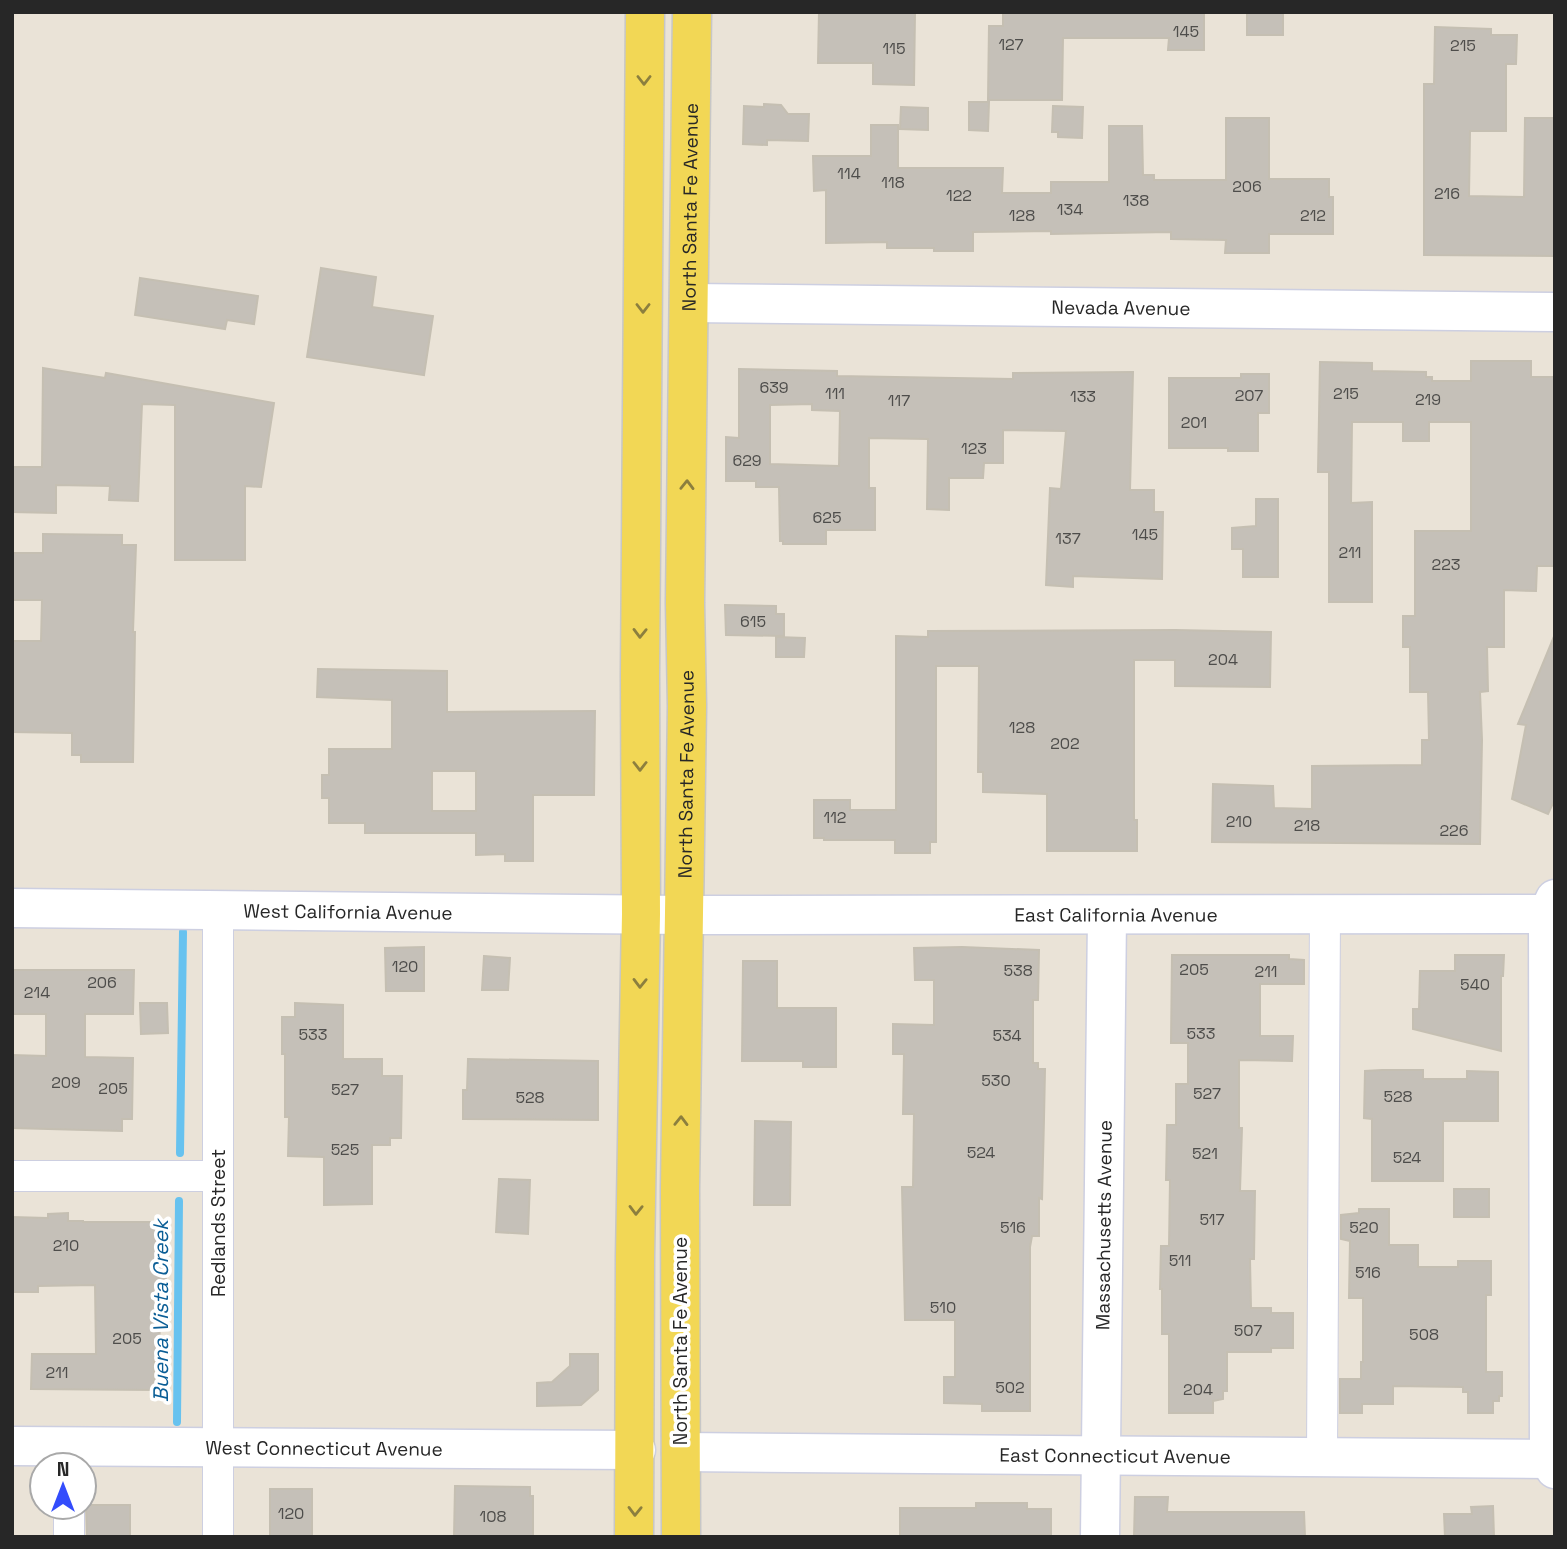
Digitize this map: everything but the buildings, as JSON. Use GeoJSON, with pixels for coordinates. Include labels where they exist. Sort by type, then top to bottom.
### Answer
{"type":"FeatureCollection","features":[{"type":"Feature","properties":{"kind":"main road"},"geometry":{"type":"LineString","coordinates":[[634,1537],[635,1257],[641,914],[645,12]]}},
{"type":"Feature","properties":{"kind":"main road","name":"North Santa Fe Avenue"},"geometry":{"type":"LineString","coordinates":[[681,1537],[680,1189],[692,12]]}},
{"type":"Feature","properties":{"kind":"main road"},"geometry":{"type":"LineString","coordinates":[[642,473],[655,477],[662,489],[664,590],[687,651]]}},
{"type":"Feature","properties":{"kind":"street","name":"Nevada Avenue"},"geometry":{"type":"LineString","coordinates":[[689,303],[1555,312]]}},
{"type":"Feature","properties":{"kind":"street","name":"East California Avenue"},"geometry":{"type":"LineString","coordinates":[[684,915],[1325,914],[1551,907]]}},
{"type":"Feature","properties":{"kind":"street"},"geometry":{"type":"LineString","coordinates":[[1551,907],[1552,1464]]}},
{"type":"Feature","properties":{"kind":"street","name":"West California Avenue"},"geometry":{"type":"LineString","coordinates":[[12,908],[684,915]]}},
{"type":"Feature","properties":{"kind":"street","name":"Redlands Street"},"geometry":{"type":"LineString","coordinates":[[218,909],[218,1537]]}},
{"type":"Feature","properties":{"kind":"street"},"geometry":{"type":"LineString","coordinates":[[1322,1457],[1325,914]]}},
{"type":"Feature","properties":{"kind":"street","name":"Massachusetts Avenue"},"geometry":{"type":"LineString","coordinates":[[1100,1537],[1107,916]]}},
{"type":"Feature","properties":{"kind":"street"},"geometry":{"type":"LineString","coordinates":[[12,1177],[218,1177]]}},
{"type":"Feature","properties":{"kind":"street","name":"West Connecticut Avenue"},"geometry":{"type":"LineString","coordinates":[[12,1446],[636,1450]]}},
{"type":"Feature","properties":{"kind":"street","name":"East Connecticut Avenue"},"geometry":{"type":"LineString","coordinates":[[681,1452],[1322,1457],[1552,1464]]}},
{"type":"Feature","properties":{"kind":"waterway","name":"Buena Vista Creek"},"geometry":{"type":"LineString","coordinates":[[180,1153],[183,932]]}},
{"type":"Feature","properties":{"kind":"waterway","name":"Buena Vista Creek"},"geometry":{"type":"LineString","coordinates":[[177,1422],[179,1201]]}}]}
